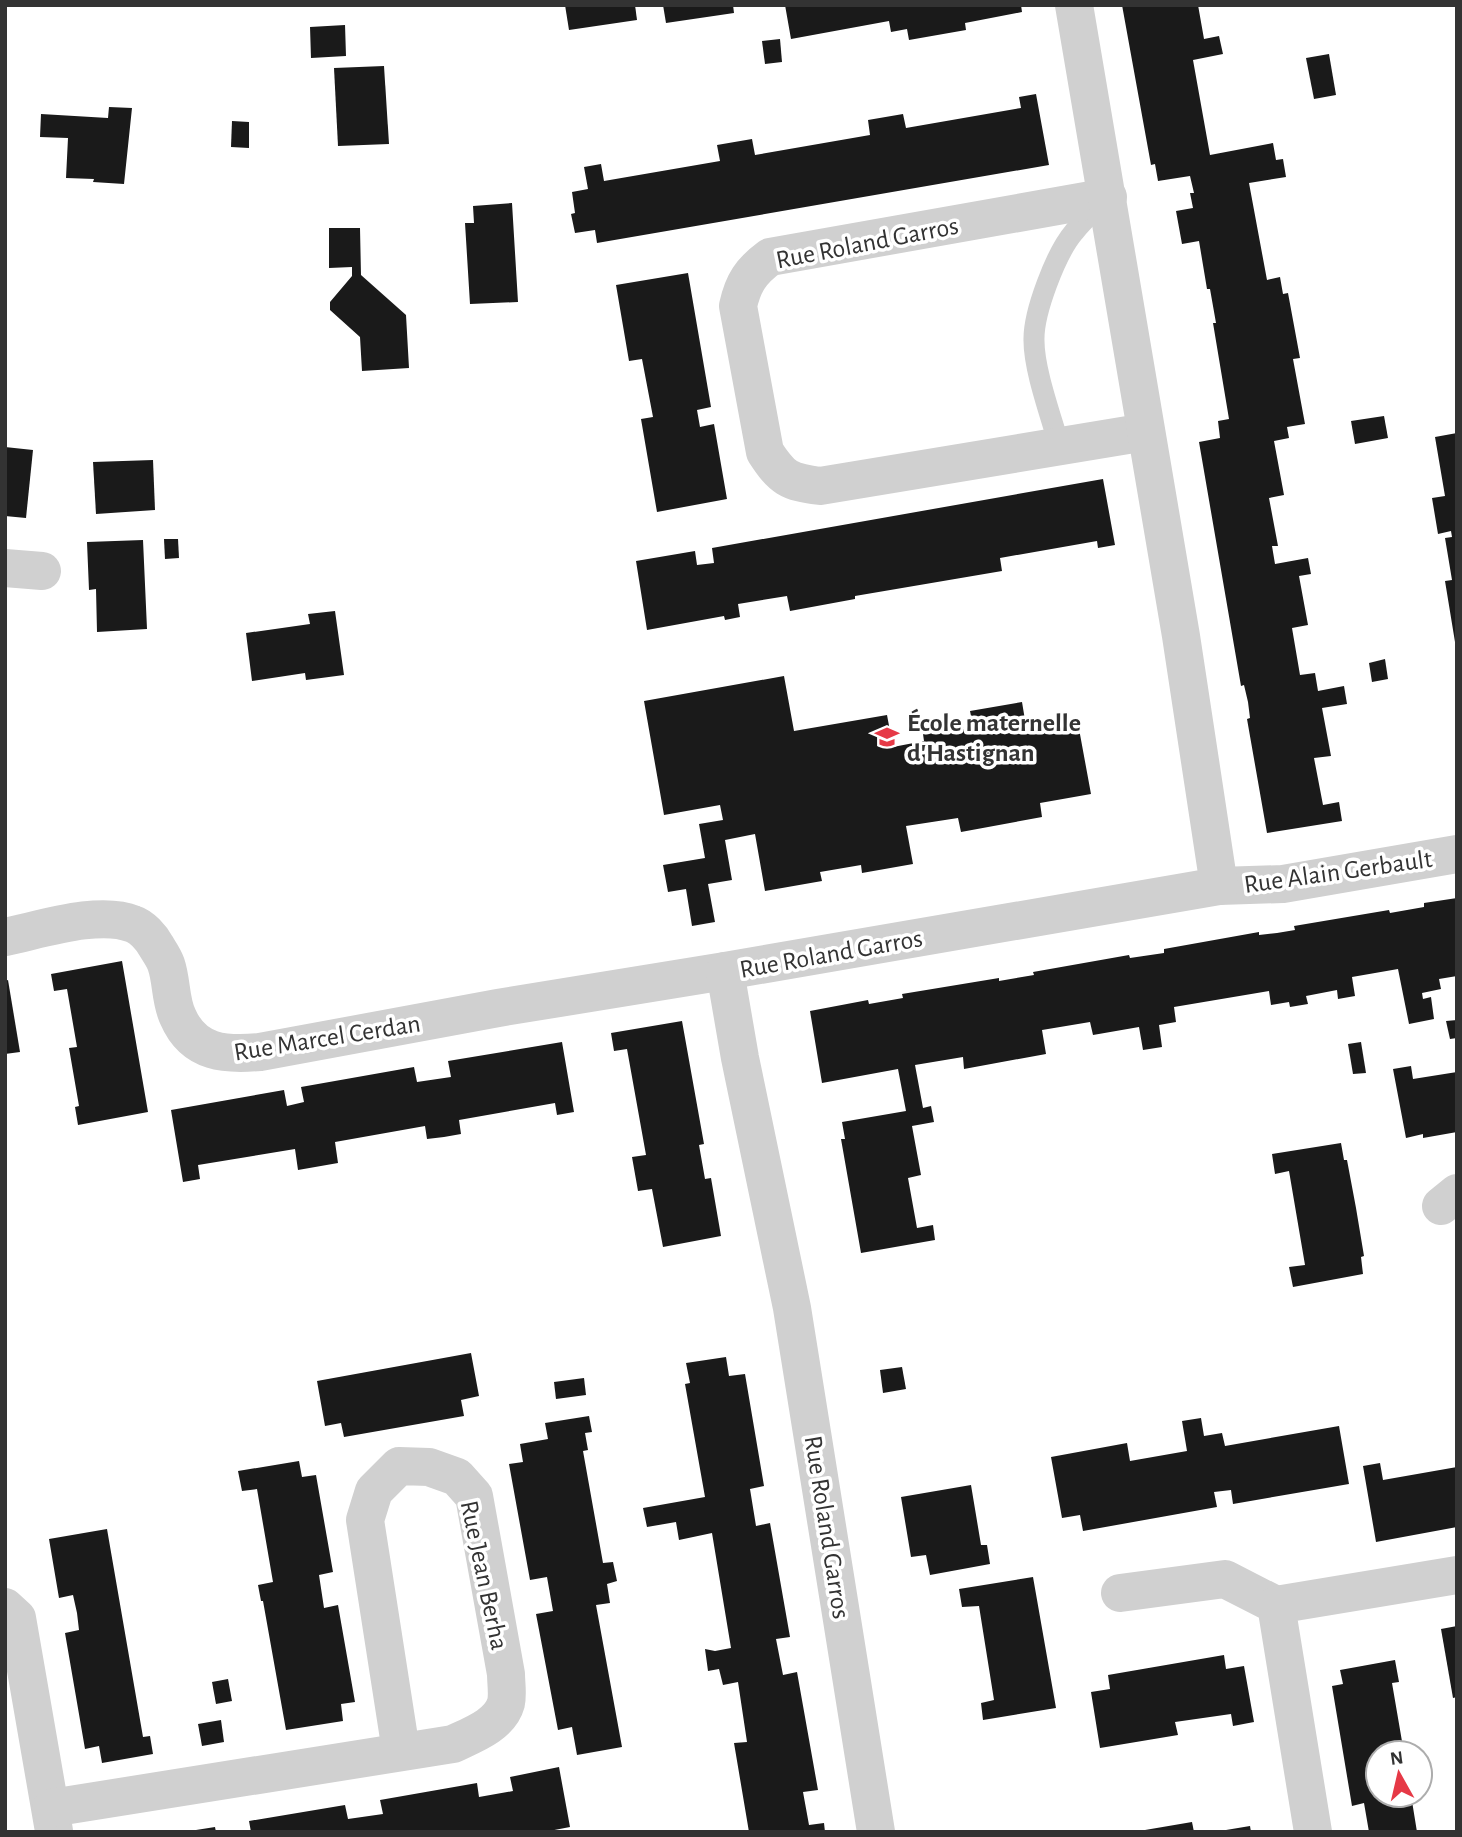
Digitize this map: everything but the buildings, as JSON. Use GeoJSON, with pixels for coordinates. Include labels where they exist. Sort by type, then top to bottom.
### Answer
{"type":"FeatureCollection","features":[{"type":"Feature","properties":{"kind":"street"},"geometry":{"type":"LineString","coordinates":[[1074,5],[1181,636],[1219,886]]}},
{"type":"Feature","properties":{"kind":"street","name":"Rue Roland Garros"},"geometry":{"type":"LineString","coordinates":[[1108,197],[769,257],[752,270],[742,288],[738,306],[765,452],[779,472],[798,483],[820,486],[1146,432]]}},
{"type":"Feature","properties":{"kind":"street","name":"Rue Alain Gerbault"},"geometry":{"type":"LineString","coordinates":[[1219,886],[1283,884],[1457,854]]}},
{"type":"Feature","properties":{"kind":"street","name":"Rue Roland Garros"},"geometry":{"type":"LineString","coordinates":[[876,1832],[795,1321],[740,1058],[726,971],[1219,886]]}},
{"type":"Feature","properties":{"kind":"street","name":"Rue Marcel Cerdan"},"geometry":{"type":"LineString","coordinates":[[5,937],[86,921],[110,919],[135,924],[151,938],[166,963],[178,1017],[191,1036],[210,1050],[230,1055],[726,971]]}},
{"type":"Feature","properties":{"kind":"street","name":"Rue Jean Berha"},"geometry":{"type":"LineString","coordinates":[[53,1820],[401,1751],[453,1744],[501,1716],[507,1701],[506,1674],[474,1496],[457,1476],[429,1467],[399,1466],[374,1491],[365,1520],[401,1751]]}},
{"type":"Feature","properties":{"kind":"street"},"geometry":{"type":"LineString","coordinates":[[1119,1593],[1225,1579],[1276,1605],[1457,1575]]}},
{"type":"Feature","properties":{"kind":"street"},"geometry":{"type":"LineString","coordinates":[[1276,1605],[1313,1832]]}},
{"type":"Feature","properties":{"kind":"street"},"geometry":{"type":"LineString","coordinates":[[5,1607],[17,1618],[53,1820]]}},
{"type":"Feature","properties":{"kind":"lane"},"geometry":{"type":"LineString","coordinates":[[1059,445],[1034,343],[1035,322],[1053,270],[1072,233],[1108,197]]}},
{"type":"Feature","properties":{"kind":"place","name":"École maternelle d'Hastignan"},"geometry":{"type":"Point","coordinates":[887,737]}}]}
